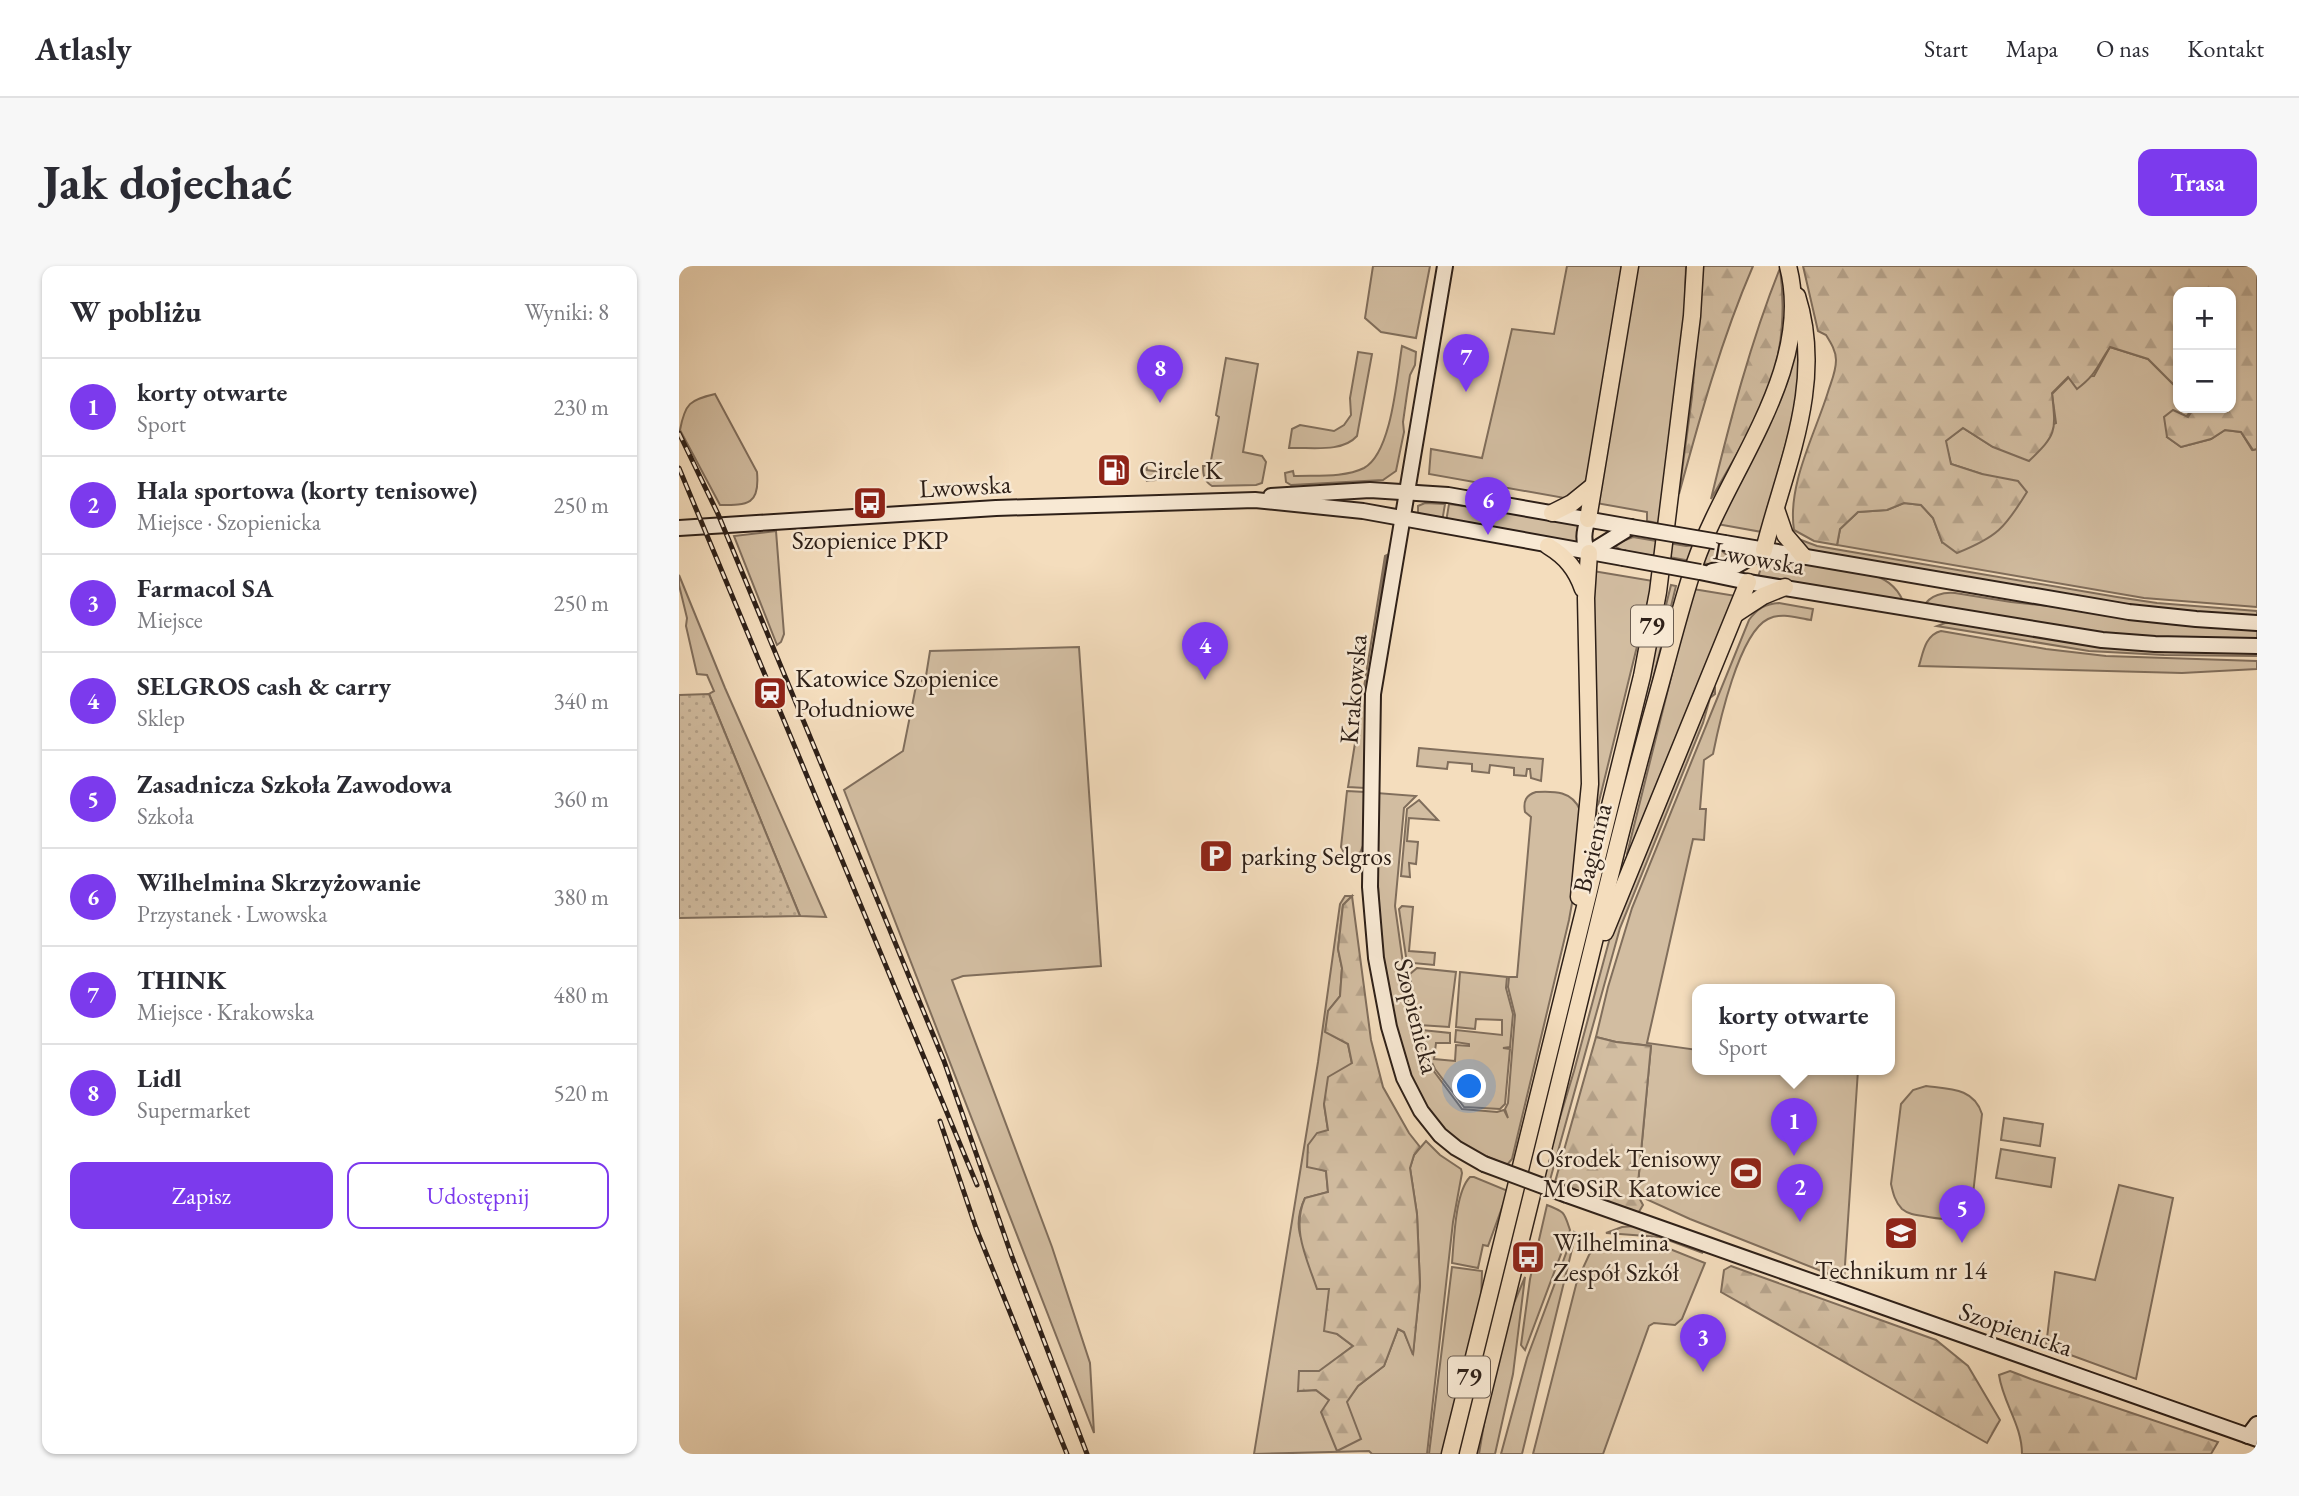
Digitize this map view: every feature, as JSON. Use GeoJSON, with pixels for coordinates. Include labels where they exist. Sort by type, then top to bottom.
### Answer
{"type":"FeatureCollection","features":[{"type":"Feature","properties":{"kind":"main road"},"geometry":{"type":"LineString","coordinates":[[1588,519],[1630,266]]}},
{"type":"Feature","properties":{"kind":"main road","name":"Bagienna"},"geometry":{"type":"LineString","coordinates":[[1450,1454],[1630,726],[1653,618],[1675,463],[1695,266]]}},
{"type":"Feature","properties":{"kind":"main road"},"geometry":{"type":"LineString","coordinates":[[1764,550],[1801,422],[1807,363],[1804,324],[1790,273]]}},
{"type":"Feature","properties":{"kind":"main road","name":"Bagienna"},"geometry":{"type":"LineString","coordinates":[[1468,1454],[1632,787],[1695,564],[1775,392],[1783,369],[1792,322],[1790,273]]}},
{"type":"Feature","properties":{"kind":"main road"},"geometry":{"type":"LineString","coordinates":[[1552,513],[1572,503],[1593,486]]}},
{"type":"Feature","properties":{"kind":"main road"},"geometry":{"type":"LineString","coordinates":[[1776,509],[1785,536],[1803,556]]}},
{"type":"Feature","properties":{"kind":"main road"},"geometry":{"type":"LineString","coordinates":[[1548,546],[1573,568],[1586,598],[1590,784],[1574,952]]}},
{"type":"Feature","properties":{"kind":"main road"},"geometry":{"type":"LineString","coordinates":[[1586,598],[1607,553]]}},
{"type":"Feature","properties":{"kind":"main road"},"geometry":{"type":"LineString","coordinates":[[1581,993],[1735,615],[1739,566]]}},
{"type":"Feature","properties":{"kind":"main road"},"geometry":{"type":"LineString","coordinates":[[1735,615],[1763,596],[1785,587]]}},
{"type":"Feature","properties":{"kind":"street"},"geometry":{"type":"LineString","coordinates":[[1407,492],[1445,266]]}},
{"type":"Feature","properties":{"kind":"street","name":"Lwowska"},"geometry":{"type":"LineString","coordinates":[[1255,500],[1276,495],[1370,490],[1448,495],[1725,543],[1739,566],[1785,587],[2102,640],[2257,646]]}},
{"type":"Feature","properties":{"kind":"street","name":"Krakowska"},"geometry":{"type":"LineString","coordinates":[[1370,866],[1373,694],[1407,492]]}},
{"type":"Feature","properties":{"kind":"street","name":"Lwowska"},"geometry":{"type":"LineString","coordinates":[[679,528],[1003,508],[1255,500],[1336,508],[1548,546],[1607,553],[1700,572],[1739,566],[1764,550],[2129,612],[2257,623]]}},
{"type":"Feature","properties":{"kind":"street"},"geometry":{"type":"LineString","coordinates":[[1588,519],[1584,545],[1607,553],[1630,527]]}},
{"type":"Feature","properties":{"kind":"street"},"geometry":{"type":"LineString","coordinates":[[1739,566],[1764,550]]}},
{"type":"Feature","properties":{"kind":"street","name":"Szopienicka"},"geometry":{"type":"LineString","coordinates":[[1370,866],[1376,957],[1389,1027],[1401,1072],[1415,1101],[1434,1128],[1456,1149],[1485,1164],[1567,1195],[2254,1433]]}},
{"type":"Feature","properties":{"kind":"green space"},"geometry":{"type":"Polygon","coordinates":[[[1373,266],[1430,266],[1416,338],[1381,332],[1365,318],[1373,266]]]}},
{"type":"Feature","properties":{"kind":"green space"},"geometry":{"type":"Polygon","coordinates":[[[1567,266],[1625,266],[1586,483],[1570,499],[1429,474],[1431,449],[1482,458],[1512,329],[1554,334],[1567,266]]]}},
{"type":"Feature","properties":{"kind":"green space"},"geometry":{"type":"Polygon","coordinates":[[[1635,266],[1686,266],[1685,294],[1688,295],[1662,524],[1647,521],[1647,512],[1596,503],[1635,266]]]}},
{"type":"Feature","properties":{"kind":"green space"},"geometry":{"type":"Polygon","coordinates":[[[1703,266],[1753,266],[1721,350],[1679,494],[1692,397],[1703,266]]]}},
{"type":"Feature","properties":{"kind":"green space"},"geometry":{"type":"Polygon","coordinates":[[[1803,266],[2257,266],[2257,449],[2253,450],[2241,432],[2225,430],[2211,439],[2181,447],[2167,437],[2164,417],[2173,410],[2173,413],[2188,417],[2191,413],[2236,413],[2236,287],[2173,287],[2173,384],[2148,359],[2110,347],[2084,384],[2077,389],[2068,377],[2052,393],[2054,425],[2050,438],[2029,461],[1993,447],[1963,428],[1946,441],[1951,464],[2018,481],[2027,492],[2006,523],[1991,536],[1957,553],[1942,542],[1933,518],[1921,505],[1904,503],[1887,510],[1858,512],[1840,529],[1837,545],[1814,541],[1794,530],[1793,513],[1803,460],[1835,369],[1834,350],[1826,335],[1818,331],[1803,266]]]}},
{"type":"Feature","properties":{"kind":"green space"},"geometry":{"type":"Polygon","coordinates":[[[1780,268],[1783,303],[1781,334],[1768,390],[1757,416],[1711,499],[1750,353],[1780,268]]]}},
{"type":"Feature","properties":{"kind":"green space"},"geometry":{"type":"Polygon","coordinates":[[[1799,334],[1799,395],[1762,532],[1717,524],[1777,406],[1788,378],[1799,334]]]}},
{"type":"Feature","properties":{"kind":"green space"},"geometry":{"type":"Polygon","coordinates":[[[1402,346],[1416,352],[1415,365],[1410,375],[1404,432],[1396,471],[1383,480],[1291,485],[1286,482],[1285,473],[1293,471],[1294,476],[1339,475],[1364,468],[1373,460],[1381,447],[1392,413],[1402,346]]]}},
{"type":"Feature","properties":{"kind":"green space"},"geometry":{"type":"Polygon","coordinates":[[[2110,347],[2148,359],[2173,384],[2173,413],[2189,413],[2167,437],[2181,447],[2211,439],[2225,430],[2241,432],[2252,450],[2257,449],[2257,607],[2144,598],[1837,545],[1840,529],[1858,512],[1887,510],[1904,503],[1921,505],[1933,518],[1942,542],[1982,474],[1951,464],[1945,441],[1963,428],[1993,447],[2056,423],[2052,394],[2069,377],[2094,376],[2110,347]]]}},
{"type":"Feature","properties":{"kind":"green space"},"geometry":{"type":"Polygon","coordinates":[[[1358,352],[1372,354],[1357,436],[1335,447],[1289,448],[1292,429],[1300,425],[1334,431],[1344,425],[1351,415],[1350,398],[1358,352]]]}},
{"type":"Feature","properties":{"kind":"green space"},"geometry":{"type":"Polygon","coordinates":[[[1226,358],[1258,364],[1243,452],[1262,456],[1266,462],[1262,483],[1256,485],[1212,486],[1204,475],[1203,466],[1210,466],[1226,358]]]}},
{"type":"Feature","properties":{"kind":"green space"},"geometry":{"type":"Polygon","coordinates":[[[715,394],[757,472],[754,497],[745,503],[720,505],[680,430],[690,404],[715,394]]]}},
{"type":"Feature","properties":{"kind":"green space"},"geometry":{"type":"Polygon","coordinates":[[[1146,462],[1147,470],[1182,475],[1184,469],[1188,475],[1147,481],[1143,476],[1146,462]]]}},
{"type":"Feature","properties":{"kind":"green space"},"geometry":{"type":"Polygon","coordinates":[[[1425,503],[1445,504],[1442,522],[1418,513],[1418,506],[1425,503]]]}},
{"type":"Feature","properties":{"kind":"green space"},"geometry":{"type":"Polygon","coordinates":[[[1449,504],[1581,523],[1580,545],[1446,522],[1449,504]]]}},
{"type":"Feature","properties":{"kind":"green space"},"geometry":{"type":"Polygon","coordinates":[[[776,531],[784,634],[777,645],[734,536],[776,531]]]}},
{"type":"Feature","properties":{"kind":"green space"},"geometry":{"type":"Polygon","coordinates":[[[1633,537],[1686,546],[1705,545],[1719,548],[1732,560],[1713,565],[1658,555],[1630,555],[1613,545],[1633,537]]]}},
{"type":"Feature","properties":{"kind":"green space"},"geometry":{"type":"Polygon","coordinates":[[[1793,537],[1817,546],[2117,597],[2257,611],[2257,618],[2152,610],[1810,551],[1793,537]]]}},
{"type":"Feature","properties":{"kind":"green space"},"geometry":{"type":"Polygon","coordinates":[[[1387,555],[1370,667],[1365,788],[1348,787],[1385,556],[1387,555]]]}},
{"type":"Feature","properties":{"kind":"green space"},"geometry":{"type":"Polygon","coordinates":[[[1765,556],[1868,573],[1889,583],[1903,601],[1758,577],[1765,556]]]}},
{"type":"Feature","properties":{"kind":"green space"},"geometry":{"type":"Polygon","coordinates":[[[1593,571],[1653,581],[1594,822],[1593,571]]]}},
{"type":"Feature","properties":{"kind":"green space"},"geometry":{"type":"Polygon","coordinates":[[[679,575],[725,688],[826,917],[800,916],[709,694],[714,691],[707,675],[697,674],[686,626],[679,575]]]}},
{"type":"Feature","properties":{"kind":"green space"},"geometry":{"type":"Polygon","coordinates":[[[1671,585],[1676,586],[1531,1174],[1526,1172],[1671,585]]]}},
{"type":"Feature","properties":{"kind":"green space"},"geometry":{"type":"Polygon","coordinates":[[[1693,589],[1736,596],[1628,856],[1627,854],[1693,589]]]}},
{"type":"Feature","properties":{"kind":"green space"},"geometry":{"type":"Polygon","coordinates":[[[1955,593],[2011,602],[2257,628],[2257,641],[2111,635],[1924,606],[1938,595],[1955,593]]]}},
{"type":"Feature","properties":{"kind":"green space","name":"Ośrodek Tenisowy MOSiR Katowice"},"geometry":{"type":"Polygon","coordinates":[[[1779,603],[1813,609],[1811,620],[1784,616],[1768,619],[1748,642],[1739,660],[1725,702],[1713,754],[1704,760],[1700,809],[1706,809],[1704,840],[1693,839],[1647,1043],[1692,1049],[1692,1075],[1858,1075],[1844,1280],[1637,1195],[1651,1046],[1596,1037],[1632,908],[1749,620],[1762,608],[1779,603]]]}},
{"type":"Feature","properties":{"kind":"green space"},"geometry":{"type":"Polygon","coordinates":[[[1945,623],[2257,651],[2257,656],[2089,651],[1937,626],[1945,623]]]}},
{"type":"Feature","properties":{"kind":"green space"},"geometry":{"type":"Polygon","coordinates":[[[1941,631],[2106,656],[2257,661],[2257,669],[2182,673],[1919,666],[1928,640],[1941,631]]]}},
{"type":"Feature","properties":{"kind":"green space"},"geometry":{"type":"Polygon","coordinates":[[[1079,647],[1101,966],[963,976],[952,980],[1052,1247],[1090,1363],[1094,1433],[844,790],[903,751],[916,686],[926,676],[930,651],[1079,647]]]}},
{"type":"Feature","properties":{"kind":"green space"},"geometry":{"type":"Polygon","coordinates":[[[1715,689],[1620,928],[1550,1180],[1543,1178],[1612,930],[1701,710],[1715,689]]]}},
{"type":"Feature","properties":{"kind":"green space"},"geometry":{"type":"Polygon","coordinates":[[[709,694],[800,916],[679,918],[679,695],[709,694]]]}},
{"type":"Feature","properties":{"kind":"green space"},"geometry":{"type":"Polygon","coordinates":[[[1419,748],[1543,759],[1541,781],[1531,778],[1530,769],[1527,769],[1526,776],[1514,775],[1514,768],[1490,765],[1489,773],[1472,771],[1472,764],[1448,762],[1447,769],[1417,766],[1419,748]]]}},
{"type":"Feature","properties":{"kind":"green space"},"geometry":{"type":"Polygon","coordinates":[[[1347,791],[1365,792],[1364,843],[1358,858],[1349,862],[1341,847],[1347,791]]]}},
{"type":"Feature","properties":{"kind":"green space"},"geometry":{"type":"Polygon","coordinates":[[[1536,792],[1556,792],[1568,796],[1580,810],[1576,881],[1512,1159],[1507,1165],[1481,1156],[1440,1125],[1419,1093],[1403,1054],[1384,966],[1378,875],[1377,793],[1416,796],[1404,808],[1395,906],[1412,1028],[1433,1070],[1462,1109],[1497,1112],[1504,1110],[1508,1118],[1505,1109],[1508,1103],[1515,1015],[1508,987],[1509,977],[1517,977],[1531,817],[1525,812],[1524,805],[1526,799],[1536,792]]]}},
{"type":"Feature","properties":{"kind":"green space"},"geometry":{"type":"Polygon","coordinates":[[[1419,800],[1438,820],[1409,818],[1407,841],[1418,842],[1416,864],[1409,863],[1410,877],[1401,876],[1407,809],[1419,800]]]}},
{"type":"Feature","properties":{"kind":"green space"},"geometry":{"type":"Polygon","coordinates":[[[1345,896],[1352,896],[1343,905],[1338,949],[1342,968],[1340,996],[1328,1011],[1332,1035],[1348,1044],[1352,1064],[1324,1104],[1328,1130],[1316,1168],[1326,1171],[1328,1192],[1305,1198],[1299,1225],[1305,1247],[1329,1290],[1337,1334],[1353,1346],[1299,1391],[1316,1390],[1329,1400],[1346,1402],[1358,1386],[1384,1366],[1398,1329],[1404,1332],[1413,1353],[1420,1285],[1417,1214],[1410,1168],[1414,1155],[1426,1141],[1440,1155],[1461,1169],[1462,1173],[1453,1222],[1427,1454],[1372,1454],[1369,1451],[1254,1454],[1318,1062],[1340,904],[1345,896]]]}},
{"type":"Feature","properties":{"kind":"green space"},"geometry":{"type":"Polygon","coordinates":[[[1352,896],[1371,1040],[1383,1087],[1420,1147],[1410,1168],[1417,1214],[1420,1285],[1413,1355],[1404,1332],[1398,1329],[1384,1366],[1358,1386],[1347,1402],[1361,1439],[1337,1451],[1321,1412],[1329,1400],[1316,1390],[1298,1391],[1299,1371],[1319,1371],[1353,1346],[1337,1334],[1324,1331],[1329,1289],[1317,1289],[1302,1244],[1300,1221],[1305,1198],[1328,1192],[1326,1171],[1307,1167],[1308,1145],[1317,1133],[1328,1130],[1324,1104],[1328,1077],[1352,1063],[1348,1044],[1325,1032],[1328,1011],[1340,996],[1342,968],[1338,949],[1343,905],[1352,896]]]}},
{"type":"Feature","properties":{"kind":"green space"},"geometry":{"type":"Polygon","coordinates":[[[1402,906],[1413,907],[1409,951],[1435,953],[1434,965],[1413,963],[1406,957],[1399,909],[1402,906]]]}},
{"type":"Feature","properties":{"kind":"green space"},"geometry":{"type":"Polygon","coordinates":[[[1417,968],[1456,972],[1449,1027],[1419,1025],[1416,1022],[1410,974],[1417,968]]]}},
{"type":"Feature","properties":{"kind":"green space"},"geometry":{"type":"Polygon","coordinates":[[[1460,972],[1507,977],[1506,988],[1513,1014],[1510,1047],[1503,1048],[1510,1049],[1505,1104],[1500,1109],[1464,1107],[1435,1069],[1418,1034],[1422,1030],[1450,1033],[1450,1043],[1436,1043],[1434,1059],[1455,1061],[1456,1045],[1469,1046],[1455,1042],[1456,1030],[1502,1035],[1502,1020],[1476,1019],[1475,1029],[1456,1027],[1460,972]]]}},
{"type":"Feature","properties":{"kind":"green space"},"geometry":{"type":"Polygon","coordinates":[[[1596,1037],[1651,1046],[1637,1194],[1643,1205],[1637,1215],[1555,1182],[1596,1037]]]}},
{"type":"Feature","properties":{"kind":"green space"},"geometry":{"type":"Polygon","coordinates":[[[1926,1086],[1960,1091],[1973,1099],[1982,1114],[1972,1203],[1962,1214],[1951,1219],[1904,1211],[1896,1200],[1891,1184],[1901,1104],[1913,1090],[1926,1086]]]}},
{"type":"Feature","properties":{"kind":"green space"},"geometry":{"type":"Polygon","coordinates":[[[2004,1118],[2043,1124],[2040,1146],[2001,1140],[2004,1118]]]}},
{"type":"Feature","properties":{"kind":"green space"},"geometry":{"type":"Polygon","coordinates":[[[2001,1149],[2055,1158],[2051,1187],[1996,1178],[2001,1149]]]}},
{"type":"Feature","properties":{"kind":"green space"},"geometry":{"type":"Polygon","coordinates":[[[1470,1177],[1508,1191],[1488,1246],[1483,1245],[1478,1268],[1452,1263],[1458,1205],[1470,1177]]]}},
{"type":"Feature","properties":{"kind":"green space"},"geometry":{"type":"Polygon","coordinates":[[[2119,1185],[2173,1198],[2136,1379],[2046,1346],[2055,1272],[2095,1280],[2119,1185]]]}},
{"type":"Feature","properties":{"kind":"green space"},"geometry":{"type":"Polygon","coordinates":[[[1547,1205],[1563,1213],[1570,1230],[1525,1350],[1521,1345],[1530,1279],[1547,1205]]]}},
{"type":"Feature","properties":{"kind":"green space"},"geometry":{"type":"Polygon","coordinates":[[[1635,1226],[1699,1249],[1703,1253],[1660,1237],[1606,1233],[1635,1226]]]}},
{"type":"Feature","properties":{"kind":"green space"},"geometry":{"type":"Polygon","coordinates":[[[1574,1232],[1576,1233],[1522,1454],[1501,1454],[1527,1358],[1574,1232]]]}},
{"type":"Feature","properties":{"kind":"green space"},"geometry":{"type":"Polygon","coordinates":[[[1599,1242],[1660,1245],[1705,1263],[1682,1319],[1675,1325],[1654,1323],[1649,1326],[1603,1454],[1533,1454],[1577,1281],[1589,1255],[1599,1242]]]}},
{"type":"Feature","properties":{"kind":"green space"},"geometry":{"type":"Polygon","coordinates":[[[1731,1266],[1936,1340],[1968,1366],[2000,1420],[1987,1443],[1721,1292],[1724,1270],[1731,1266]]]}},
{"type":"Feature","properties":{"kind":"green space"},"geometry":{"type":"Polygon","coordinates":[[[1452,1267],[1482,1271],[1481,1305],[1444,1454],[1429,1454],[1452,1267]]]}},
{"type":"Feature","properties":{"kind":"green space"},"geometry":{"type":"Polygon","coordinates":[[[1525,1277],[1513,1374],[1495,1454],[1479,1454],[1491,1382],[1511,1310],[1525,1277]]]}},
{"type":"Feature","properties":{"kind":"green space"},"geometry":{"type":"Polygon","coordinates":[[[2010,1371],[2218,1442],[2211,1454],[2022,1454],[2019,1433],[1999,1375],[2010,1371]]]}},
{"type":"Feature","properties":{"kind":"railway"},"geometry":{"type":"LineString","coordinates":[[679,433],[718,514],[944,1061],[1011,1254],[1087,1454]]}},
{"type":"Feature","properties":{"kind":"railway"},"geometry":{"type":"LineString","coordinates":[[679,468],[977,1185]]}},
{"type":"Feature","properties":{"kind":"railway"},"geometry":{"type":"LineString","coordinates":[[940,1121],[976,1228],[1067,1454]]}},
{"type":"Feature","properties":{"kind":"place","name":"THINK"},"geometry":{"type":"Point","coordinates":[1466,392]}},
{"type":"Feature","properties":{"kind":"place","name":"Lidl"},"geometry":{"type":"Point","coordinates":[1160,403]}},
{"type":"Feature","properties":{"kind":"place","name":"Circle K"},"geometry":{"type":"Point","coordinates":[1114,470]}},
{"type":"Feature","properties":{"kind":"place","name":"Szopienice PKP"},"geometry":{"type":"Point","coordinates":[870,503]}},
{"type":"Feature","properties":{"kind":"place","name":"Wilhelmina Skrzyżowanie"},"geometry":{"type":"Point","coordinates":[1488,535]}},
{"type":"Feature","properties":{"kind":"place","name":"SELGROS cash & carry"},"geometry":{"type":"Point","coordinates":[1205,680]}},
{"type":"Feature","properties":{"kind":"place","name":"Katowice Szopienice Południowe"},"geometry":{"type":"Point","coordinates":[770,693]}},
{"type":"Feature","properties":{"kind":"place","name":"parking Selgros"},"geometry":{"type":"Point","coordinates":[1216,856]}},
{"type":"Feature","properties":{"kind":"place","name":"korty otwarte"},"geometry":{"type":"Point","coordinates":[1794,1156]}},
{"type":"Feature","properties":{"kind":"place","name":"Ośrodek Tenisowy MOSiR Katowice"},"geometry":{"type":"Point","coordinates":[1746,1173]}},
{"type":"Feature","properties":{"kind":"place","name":"Hala sportowa (korty tenisowe)"},"geometry":{"type":"Point","coordinates":[1800,1222]}},
{"type":"Feature","properties":{"kind":"place","name":"Technikum nr 14"},"geometry":{"type":"Point","coordinates":[1901,1233]}},
{"type":"Feature","properties":{"kind":"place","name":"Zasadnicza Szkoła Zawodowa"},"geometry":{"type":"Point","coordinates":[1962,1243]}},
{"type":"Feature","properties":{"kind":"place","name":"Wilhelmina Zespół Szkół"},"geometry":{"type":"Point","coordinates":[1528,1257]}},
{"type":"Feature","properties":{"kind":"place","name":"Farmacol SA"},"geometry":{"type":"Point","coordinates":[1703,1372]}}]}
